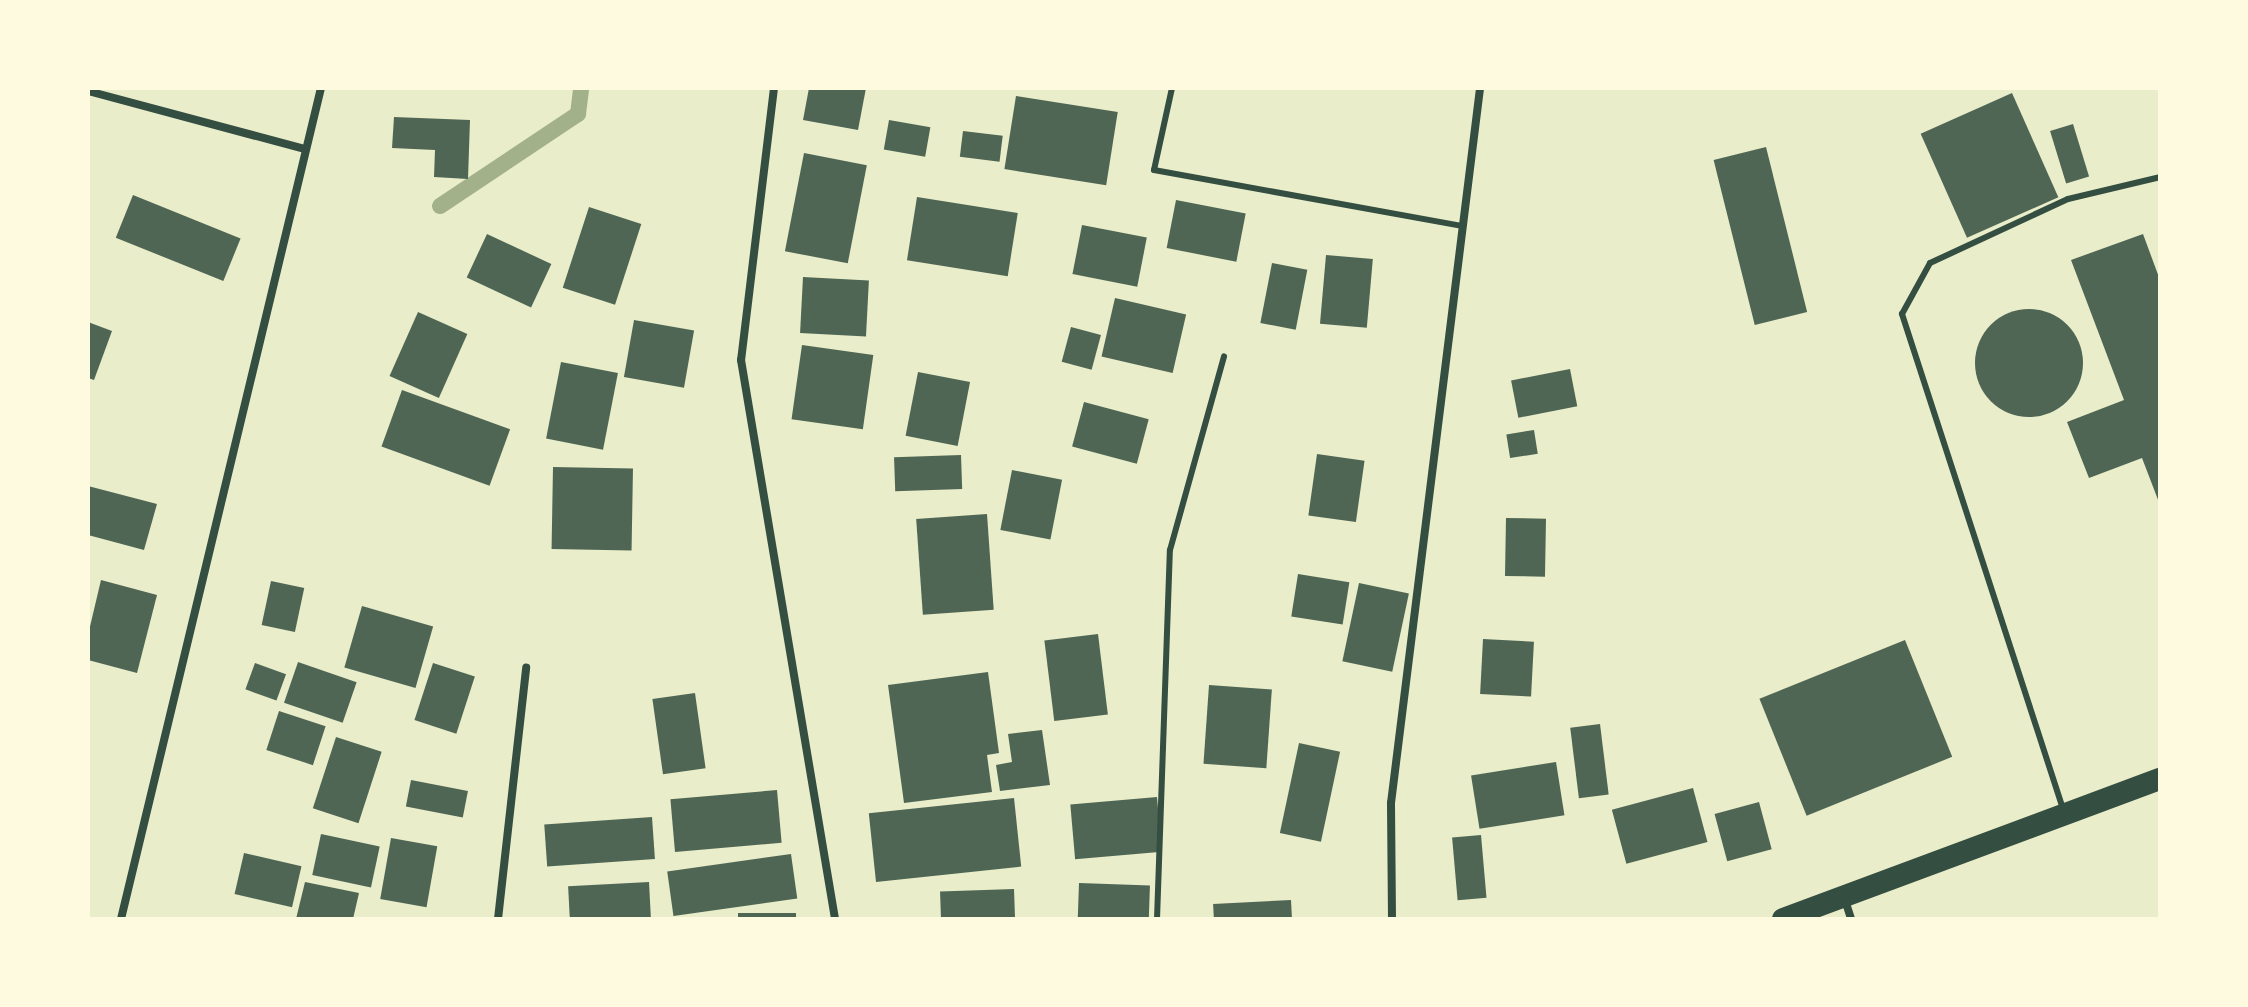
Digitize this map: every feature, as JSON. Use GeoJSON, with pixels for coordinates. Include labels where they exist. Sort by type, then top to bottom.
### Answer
{"type":"FeatureCollection","features":[{"type":"Feature","properties":{"kind":"highway"},"geometry":{"type":"LineString","coordinates":[[1783,919],[2160,779]]}},
{"type":"Feature","properties":{"kind":"street"},"geometry":{"type":"LineString","coordinates":[[121,919],[321,88]]}},
{"type":"Feature","properties":{"kind":"street"},"geometry":{"type":"LineString","coordinates":[[774,88],[741,360],[835,919]]}},
{"type":"Feature","properties":{"kind":"street"},"geometry":{"type":"LineString","coordinates":[[1392,919],[1391,803],[1480,88]]}},
{"type":"Feature","properties":{"kind":"street"},"geometry":{"type":"LineString","coordinates":[[88,91],[304,149]]}},
{"type":"Feature","properties":{"kind":"street"},"geometry":{"type":"LineString","coordinates":[[498,919],[526,668]]}},
{"type":"Feature","properties":{"kind":"street"},"geometry":{"type":"LineString","coordinates":[[1844,895],[1851,919]]}},
{"type":"Feature","properties":{"kind":"lane"},"geometry":{"type":"LineString","coordinates":[[1172,88],[1154,170],[1463,226]]}},
{"type":"Feature","properties":{"kind":"lane"},"geometry":{"type":"LineString","coordinates":[[2065,813],[1902,314],[1930,263],[2068,199],[2160,177]]}},
{"type":"Feature","properties":{"kind":"lane"},"geometry":{"type":"LineString","coordinates":[[1157,919],[1170,550],[1224,356]]}},
{"type":"Feature","properties":{"kind":"building"},"geometry":{"type":"Polygon","coordinates":[[[809,88],[866,88],[858,130],[803,120],[809,88]]]}},
{"type":"Feature","properties":{"kind":"building"},"geometry":{"type":"Polygon","coordinates":[[[2012,93],[2058,197],[1967,238],[1921,134],[2012,93]]]}},
{"type":"Feature","properties":{"kind":"building"},"geometry":{"type":"Polygon","coordinates":[[[1016,96],[1118,112],[1106,185],[1004,169],[1016,96]]]}},
{"type":"Feature","properties":{"kind":"building"},"geometry":{"type":"Polygon","coordinates":[[[394,117],[470,120],[468,179],[434,177],[435,150],[392,148],[394,117]]]}},
{"type":"Feature","properties":{"kind":"building"},"geometry":{"type":"Polygon","coordinates":[[[889,120],[930,127],[925,157],[884,150],[889,120]]]}},
{"type":"Feature","properties":{"kind":"building"},"geometry":{"type":"Polygon","coordinates":[[[2073,124],[2089,177],[2066,184],[2050,131],[2073,124]]]}},
{"type":"Feature","properties":{"kind":"building"},"geometry":{"type":"Polygon","coordinates":[[[963,131],[1003,136],[1000,162],[960,157],[963,131]]]}},
{"type":"Feature","properties":{"kind":"building"},"geometry":{"type":"Polygon","coordinates":[[[1766,147],[1807,312],[1755,325],[1714,160],[1766,147]]]}},
{"type":"Feature","properties":{"kind":"building"},"geometry":{"type":"Polygon","coordinates":[[[804,153],[867,165],[848,263],[785,251],[804,153]]]}},
{"type":"Feature","properties":{"kind":"building"},"geometry":{"type":"Polygon","coordinates":[[[133,195],[241,238],[223,281],[116,238],[133,195]]]}},
{"type":"Feature","properties":{"kind":"building"},"geometry":{"type":"Polygon","coordinates":[[[917,197],[1018,213],[1008,276],[907,260],[917,197]]]}},
{"type":"Feature","properties":{"kind":"building"},"geometry":{"type":"Polygon","coordinates":[[[1176,200],[1246,214],[1236,262],[1167,248],[1176,200]]]}},
{"type":"Feature","properties":{"kind":"building"},"geometry":{"type":"Polygon","coordinates":[[[589,207],[641,224],[615,305],[563,288],[589,207]]]}},
{"type":"Feature","properties":{"kind":"building"},"geometry":{"type":"Polygon","coordinates":[[[1082,225],[1147,238],[1137,287],[1072,274],[1082,225]]]}},
{"type":"Feature","properties":{"kind":"building"},"geometry":{"type":"Polygon","coordinates":[[[487,234],[551,264],[531,308],[467,278],[487,234]]]}},
{"type":"Feature","properties":{"kind":"building"},"geometry":{"type":"Polygon","coordinates":[[[2143,234],[2160,280],[2160,505],[2142,458],[2089,478],[2067,422],[2124,400],[2071,260],[2143,234]]]}},
{"type":"Feature","properties":{"kind":"building"},"geometry":{"type":"Polygon","coordinates":[[[1326,255],[1373,259],[1367,328],[1320,324],[1326,255]]]}},
{"type":"Feature","properties":{"kind":"building"},"geometry":{"type":"Polygon","coordinates":[[[1272,263],[1307,270],[1296,330],[1260,323],[1272,263]]]}},
{"type":"Feature","properties":{"kind":"building"},"geometry":{"type":"Polygon","coordinates":[[[803,277],[869,280],[866,336],[800,333],[803,277]]]}},
{"type":"Feature","properties":{"kind":"building"},"geometry":{"type":"Polygon","coordinates":[[[1115,298],[1186,314],[1173,373],[1102,356],[1115,298]]]}},
{"type":"Feature","properties":{"kind":"building"},"geometry":{"type":"Polygon","coordinates":[[[2029,309],[2050,313],[2067,325],[2079,342],[2083,363],[2079,384],[2067,401],[2050,413],[2029,417],[2008,413],[1991,401],[1979,384],[1975,363],[1979,342],[1991,325],[2008,313],[2029,309]]]}},
{"type":"Feature","properties":{"kind":"building"},"geometry":{"type":"Polygon","coordinates":[[[418,312],[467,334],[439,398],[390,376],[418,312]]]}},
{"type":"Feature","properties":{"kind":"building"},"geometry":{"type":"Polygon","coordinates":[[[634,320],[694,331],[684,388],[624,377],[634,320]]]}},
{"type":"Feature","properties":{"kind":"building"},"geometry":{"type":"Polygon","coordinates":[[[88,322],[112,331],[94,380],[88,378],[88,322]]]}},
{"type":"Feature","properties":{"kind":"building"},"geometry":{"type":"Polygon","coordinates":[[[1071,327],[1101,335],[1092,370],[1062,362],[1071,327]]]}},
{"type":"Feature","properties":{"kind":"building"},"geometry":{"type":"Polygon","coordinates":[[[802,345],[873,355],[863,429],[792,419],[802,345]]]}},
{"type":"Feature","properties":{"kind":"building"},"geometry":{"type":"Polygon","coordinates":[[[561,362],[618,373],[603,450],[546,439],[561,362]]]}},
{"type":"Feature","properties":{"kind":"building"},"geometry":{"type":"Polygon","coordinates":[[[1570,369],[1577,406],[1518,418],[1511,380],[1570,369]]]}},
{"type":"Feature","properties":{"kind":"building"},"geometry":{"type":"Polygon","coordinates":[[[918,372],[970,382],[958,446],[906,436],[918,372]]]}},
{"type":"Feature","properties":{"kind":"building"},"geometry":{"type":"Polygon","coordinates":[[[402,390],[510,429],[490,486],[381,446],[402,390]]]}},
{"type":"Feature","properties":{"kind":"building"},"geometry":{"type":"Polygon","coordinates":[[[1084,402],[1149,419],[1137,464],[1072,446],[1084,402]]]}},
{"type":"Feature","properties":{"kind":"building"},"geometry":{"type":"Polygon","coordinates":[[[1534,430],[1538,454],[1510,458],[1506,434],[1534,430]]]}},
{"type":"Feature","properties":{"kind":"building"},"geometry":{"type":"Polygon","coordinates":[[[1317,454],[1365,461],[1356,522],[1308,515],[1317,454]]]}},
{"type":"Feature","properties":{"kind":"building"},"geometry":{"type":"Polygon","coordinates":[[[961,455],[962,489],[895,491],[894,457],[961,455]]]}},
{"type":"Feature","properties":{"kind":"building"},"geometry":{"type":"Polygon","coordinates":[[[553,467],[633,468],[632,550],[552,549],[553,467]]]}},
{"type":"Feature","properties":{"kind":"building"},"geometry":{"type":"Polygon","coordinates":[[[1012,470],[1062,480],[1050,540],[1000,530],[1012,470]]]}},
{"type":"Feature","properties":{"kind":"building"},"geometry":{"type":"Polygon","coordinates":[[[88,486],[157,504],[144,550],[88,535],[88,486]]]}},
{"type":"Feature","properties":{"kind":"building"},"geometry":{"type":"Polygon","coordinates":[[[987,514],[994,610],[923,615],[916,519],[987,514]]]}},
{"type":"Feature","properties":{"kind":"building"},"geometry":{"type":"Polygon","coordinates":[[[1506,518],[1546,519],[1545,577],[1505,576],[1506,518]]]}},
{"type":"Feature","properties":{"kind":"building"},"geometry":{"type":"Polygon","coordinates":[[[1298,574],[1349,582],[1343,625],[1291,616],[1298,574]]]}},
{"type":"Feature","properties":{"kind":"building"},"geometry":{"type":"Polygon","coordinates":[[[101,580],[157,595],[137,673],[88,660],[88,635],[101,580]]]}},
{"type":"Feature","properties":{"kind":"building"},"geometry":{"type":"Polygon","coordinates":[[[271,581],[304,588],[295,632],[262,625],[271,581]]]}},
{"type":"Feature","properties":{"kind":"building"},"geometry":{"type":"Polygon","coordinates":[[[1359,583],[1409,594],[1392,672],[1342,661],[1359,583]]]}},
{"type":"Feature","properties":{"kind":"building"},"geometry":{"type":"Polygon","coordinates":[[[362,606],[433,626],[415,688],[344,668],[362,606]]]}},
{"type":"Feature","properties":{"kind":"building"},"geometry":{"type":"Polygon","coordinates":[[[1098,634],[1108,714],[1054,721],[1044,641],[1098,634]]]}},
{"type":"Feature","properties":{"kind":"building"},"geometry":{"type":"Polygon","coordinates":[[[1483,639],[1534,642],[1531,697],[1480,694],[1483,639]]]}},
{"type":"Feature","properties":{"kind":"building"},"geometry":{"type":"Polygon","coordinates":[[[1905,640],[1952,757],[1807,816],[1759,699],[1905,640]]]}},
{"type":"Feature","properties":{"kind":"building"},"geometry":{"type":"Polygon","coordinates":[[[298,662],[357,682],[343,723],[284,703],[298,662]]]}},
{"type":"Feature","properties":{"kind":"building"},"geometry":{"type":"Polygon","coordinates":[[[255,663],[286,674],[276,701],[245,689],[255,663]]]}},
{"type":"Feature","properties":{"kind":"building"},"geometry":{"type":"Polygon","coordinates":[[[433,663],[475,677],[456,734],[414,720],[433,663]]]}},
{"type":"Feature","properties":{"kind":"building"},"geometry":{"type":"Polygon","coordinates":[[[988,672],[999,753],[987,755],[992,792],[904,803],[888,685],[988,672]]]}},
{"type":"Feature","properties":{"kind":"building"},"geometry":{"type":"Polygon","coordinates":[[[1209,685],[1272,689],[1266,768],[1203,764],[1209,685]]]}},
{"type":"Feature","properties":{"kind":"building"},"geometry":{"type":"Polygon","coordinates":[[[695,693],[706,768],[663,774],[652,699],[695,693]]]}},
{"type":"Feature","properties":{"kind":"building"},"geometry":{"type":"Polygon","coordinates":[[[279,711],[326,726],[313,765],[266,750],[279,711]]]}},
{"type":"Feature","properties":{"kind":"building"},"geometry":{"type":"Polygon","coordinates":[[[1600,724],[1609,794],[1579,798],[1570,728],[1600,724]]]}},
{"type":"Feature","properties":{"kind":"building"},"geometry":{"type":"Polygon","coordinates":[[[1042,730],[1050,785],[1000,791],[996,765],[1012,762],[1008,734],[1042,730]]]}},
{"type":"Feature","properties":{"kind":"building"},"geometry":{"type":"Polygon","coordinates":[[[336,737],[382,752],[358,823],[313,808],[336,737]]]}},
{"type":"Feature","properties":{"kind":"building"},"geometry":{"type":"Polygon","coordinates":[[[1299,743],[1340,752],[1321,842],[1280,833],[1299,743]]]}},
{"type":"Feature","properties":{"kind":"building"},"geometry":{"type":"Polygon","coordinates":[[[1556,762],[1564,815],[1480,829],[1471,775],[1556,762]]]}},
{"type":"Feature","properties":{"kind":"building"},"geometry":{"type":"Polygon","coordinates":[[[411,780],[468,791],[463,818],[406,807],[411,780]]]}},
{"type":"Feature","properties":{"kind":"building"},"geometry":{"type":"Polygon","coordinates":[[[1693,788],[1707,842],[1626,864],[1612,810],[1693,788]]]}},
{"type":"Feature","properties":{"kind":"building"},"geometry":{"type":"Polygon","coordinates":[[[777,790],[782,843],[675,852],[670,799],[777,790]]]}},
{"type":"Feature","properties":{"kind":"building"},"geometry":{"type":"Polygon","coordinates":[[[1157,797],[1162,852],[1075,859],[1070,805],[1157,797]]]}},
{"type":"Feature","properties":{"kind":"building"},"geometry":{"type":"Polygon","coordinates":[[[1014,798],[1021,867],[876,882],[869,813],[1014,798]]]}},
{"type":"Feature","properties":{"kind":"building"},"geometry":{"type":"Polygon","coordinates":[[[1759,802],[1772,849],[1727,861],[1715,814],[1759,802]]]}},
{"type":"Feature","properties":{"kind":"building"},"geometry":{"type":"Polygon","coordinates":[[[652,817],[655,859],[547,866],[544,825],[652,817]]]}},
{"type":"Feature","properties":{"kind":"building"},"geometry":{"type":"Polygon","coordinates":[[[321,834],[380,846],[371,888],[312,875],[321,834]]]}},
{"type":"Feature","properties":{"kind":"building"},"geometry":{"type":"Polygon","coordinates":[[[1481,835],[1486,898],[1458,900],[1452,838],[1481,835]]]}},
{"type":"Feature","properties":{"kind":"building"},"geometry":{"type":"Polygon","coordinates":[[[391,838],[437,846],[427,907],[380,899],[391,838]]]}},
{"type":"Feature","properties":{"kind":"building"},"geometry":{"type":"Polygon","coordinates":[[[244,853],[301,866],[292,907],[235,894],[244,853]]]}},
{"type":"Feature","properties":{"kind":"building"},"geometry":{"type":"Polygon","coordinates":[[[791,854],[797,899],[673,916],[667,871],[791,854]]]}},
{"type":"Feature","properties":{"kind":"building"},"geometry":{"type":"Polygon","coordinates":[[[305,882],[359,893],[353,919],[296,919],[305,882]]]}},
{"type":"Feature","properties":{"kind":"building"},"geometry":{"type":"Polygon","coordinates":[[[649,882],[651,919],[570,919],[568,886],[649,882]]]}},
{"type":"Feature","properties":{"kind":"building"},"geometry":{"type":"Polygon","coordinates":[[[1079,883],[1150,885],[1149,919],[1078,919],[1079,883]]]}},
{"type":"Feature","properties":{"kind":"building"},"geometry":{"type":"Polygon","coordinates":[[[1014,889],[1015,919],[941,919],[940,892],[1014,889]]]}},
{"type":"Feature","properties":{"kind":"building"},"geometry":{"type":"Polygon","coordinates":[[[1291,900],[1292,919],[1214,919],[1213,904],[1291,900]]]}},
{"type":"Feature","properties":{"kind":"building"},"geometry":{"type":"Polygon","coordinates":[[[738,913],[796,913],[796,919],[738,919],[738,913]]]}},
{"type":"Feature","properties":{"kind":"waterway"},"geometry":{"type":"LineString","coordinates":[[440,206],[578,114],[581,88]]}}]}
